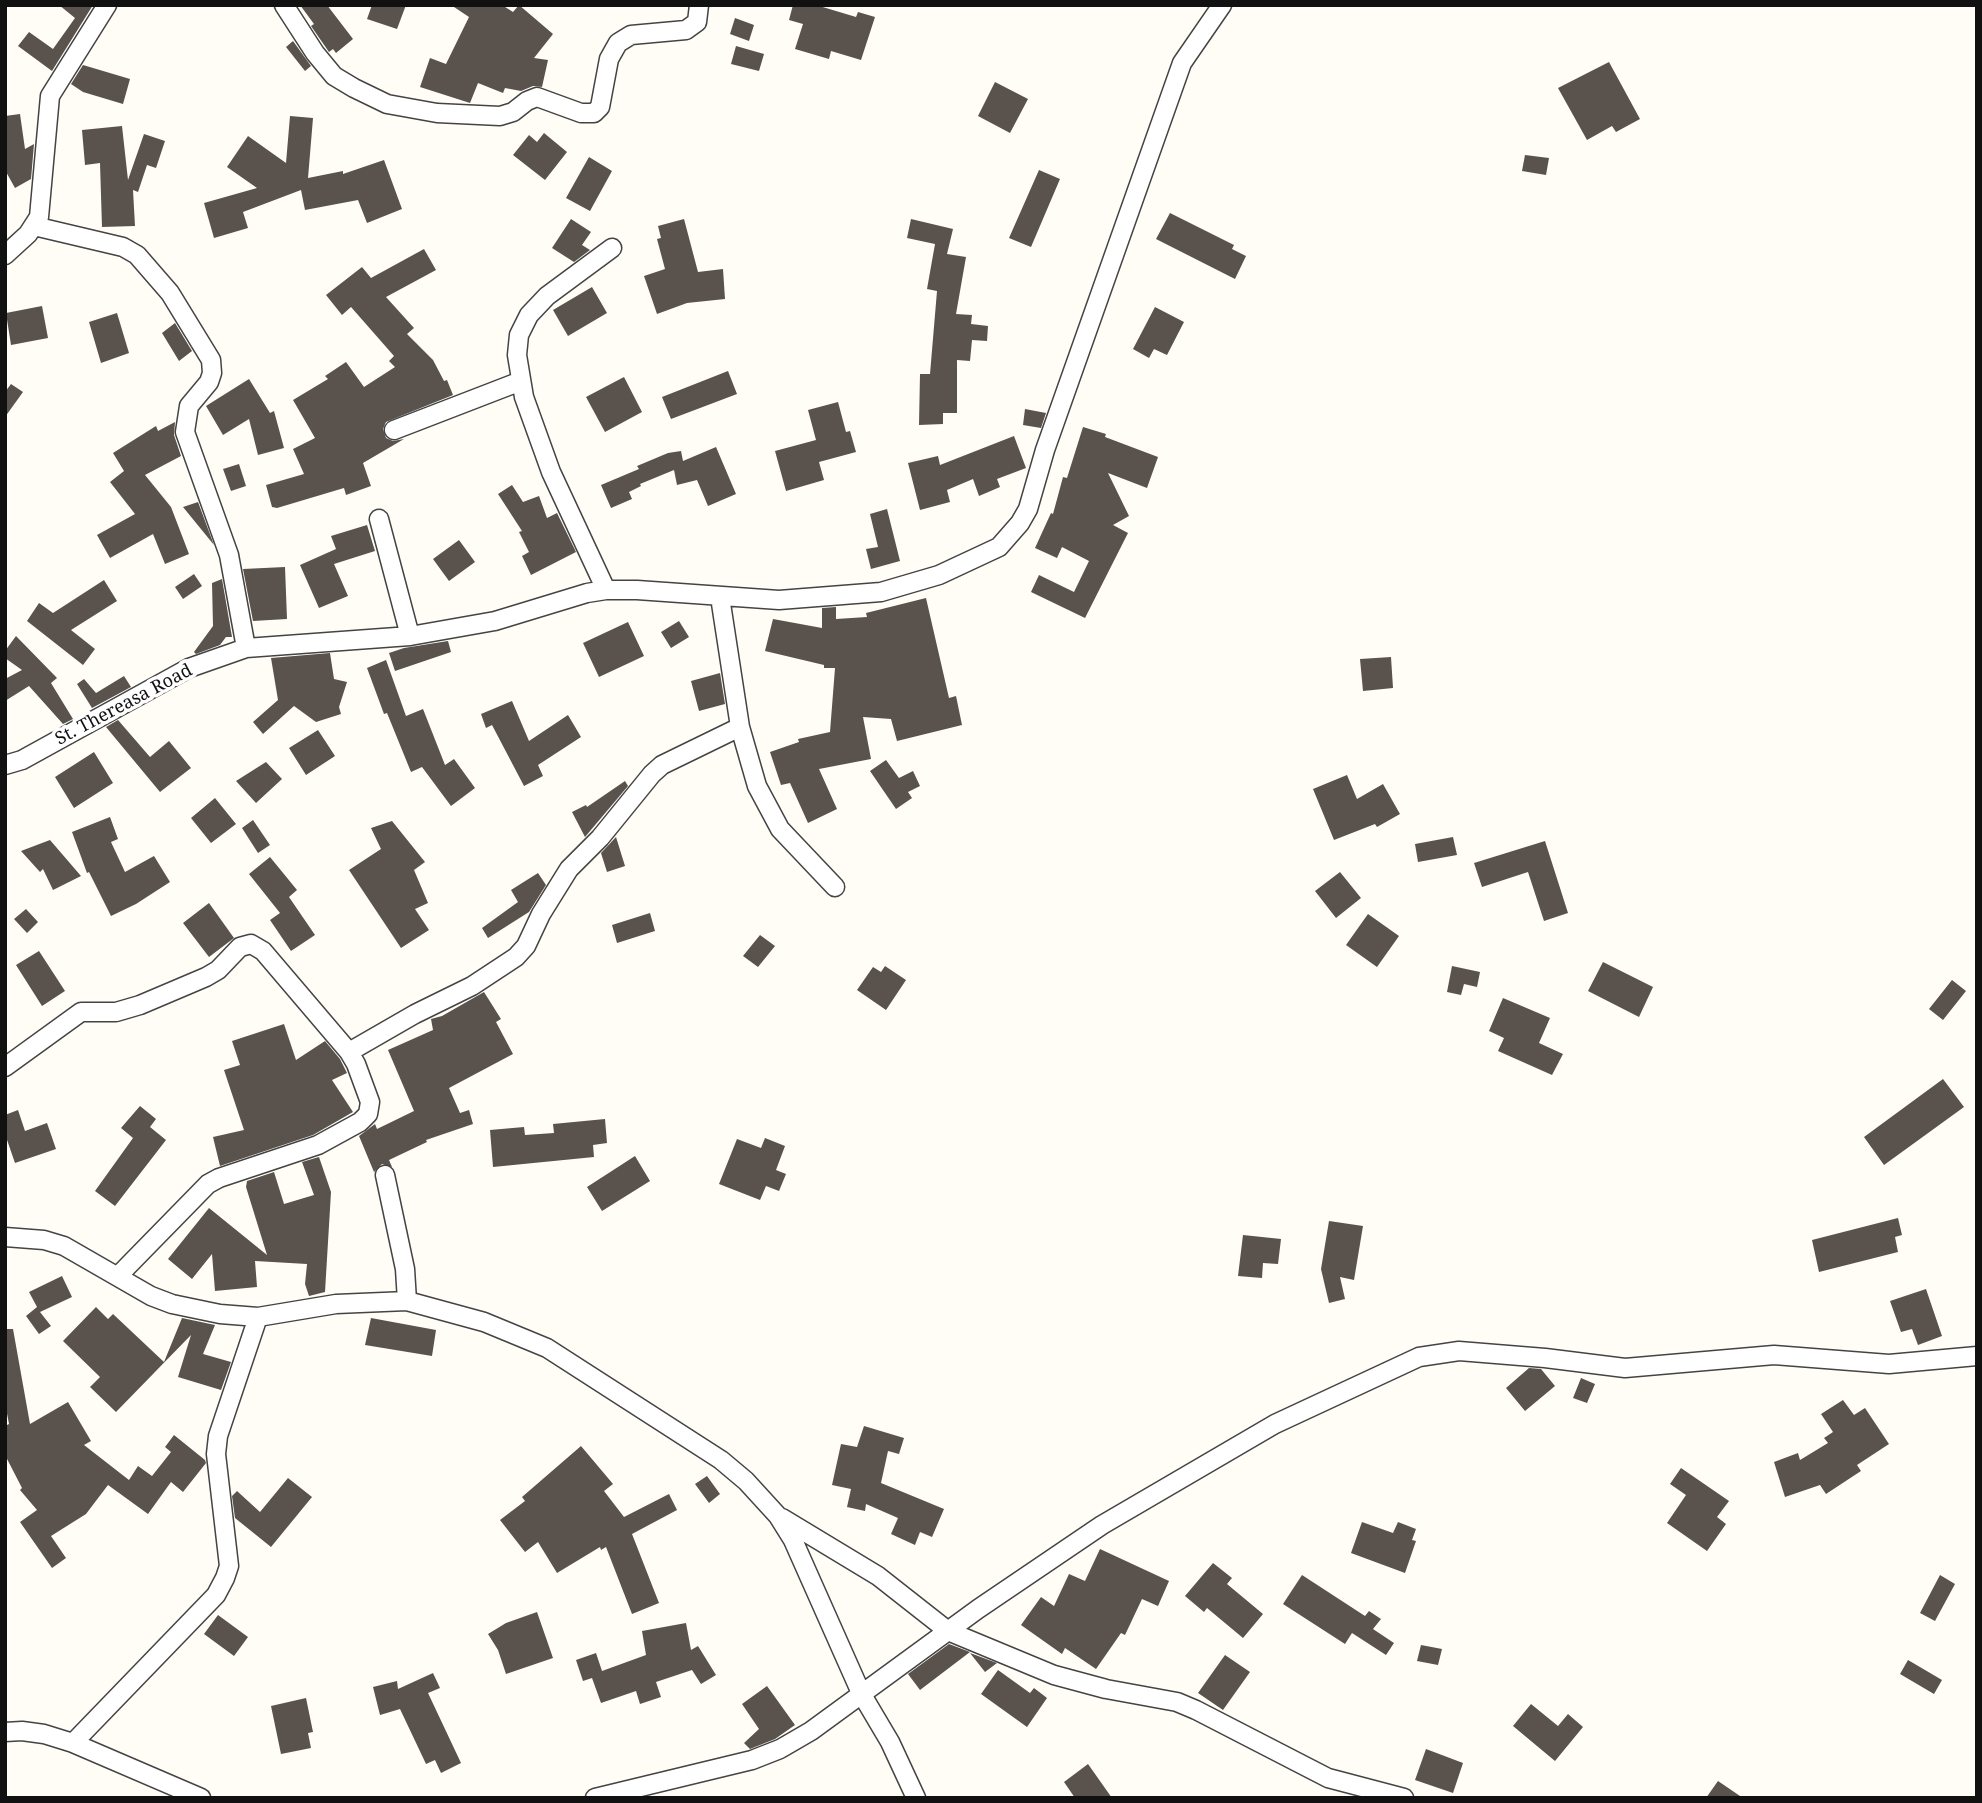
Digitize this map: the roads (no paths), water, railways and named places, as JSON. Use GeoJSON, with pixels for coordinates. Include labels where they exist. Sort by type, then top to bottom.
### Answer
{"type":"FeatureCollection","features":[{"type":"Feature","properties":{"kind":"street"},"geometry":{"type":"LineString","coordinates":[[5,255],[34,226],[39,217],[50,96],[107,5]]}},
{"type":"Feature","properties":{"kind":"street"},"geometry":{"type":"LineString","coordinates":[[284,5],[315,53],[334,76],[354,88],[387,104],[424,111],[500,116],[513,112],[537,97],[581,113],[594,113],[600,107],[609,59],[618,43],[631,35],[686,30],[697,22],[699,5]]}},
{"type":"Feature","properties":{"kind":"street","name":"St. Thereasa Road"},"geometry":{"type":"LineString","coordinates":[[5,765],[22,760],[189,668],[246,648],[410,636],[495,621],[587,593],[606,590],[779,600],[881,592],[939,575],[999,547],[1014,531],[1028,509],[1045,450],[1178,73],[1222,5]]}},
{"type":"Feature","properties":{"kind":"street"},"geometry":{"type":"LineString","coordinates":[[34,226],[123,247],[137,255],[170,293],[211,360],[212,373],[209,382],[189,406],[185,432],[229,555],[246,648]]}},
{"type":"Feature","properties":{"kind":"street"},"geometry":{"type":"LineString","coordinates":[[606,590],[551,472],[524,397],[517,355],[519,335],[529,315],[547,296],[612,248]]}},
{"type":"Feature","properties":{"kind":"street"},"geometry":{"type":"LineString","coordinates":[[394,430],[521,381]]}},
{"type":"Feature","properties":{"kind":"street"},"geometry":{"type":"LineString","coordinates":[[379,519],[410,636]]}},
{"type":"Feature","properties":{"kind":"street"},"geometry":{"type":"LineString","coordinates":[[720,597],[740,727],[757,786],[780,829],[835,887]]}},
{"type":"Feature","properties":{"kind":"street"},"geometry":{"type":"LineString","coordinates":[[349,1052],[415,1014],[472,986],[516,957],[526,946],[541,914],[569,869],[600,838],[652,774],[662,765],[740,727]]}},
{"type":"Feature","properties":{"kind":"street"},"geometry":{"type":"LineString","coordinates":[[5,1067],[81,1012],[116,1012],[140,1005],[206,977],[218,970],[240,947],[251,944],[263,951],[349,1052],[370,1102],[368,1114],[360,1122],[318,1145],[208,1184],[118,1276]]}},
{"type":"Feature","properties":{"kind":"street"},"geometry":{"type":"LineString","coordinates":[[385,1175],[405,1269],[407,1301]]}},
{"type":"Feature","properties":{"kind":"street"},"geometry":{"type":"LineString","coordinates":[[5,1237],[44,1240],[64,1246],[151,1296],[172,1304],[220,1314],[258,1317],[336,1304],[407,1301],[484,1322],[547,1348],[721,1460],[746,1481],[778,1516],[793,1540],[861,1693],[890,1742],[916,1798]]}},
{"type":"Feature","properties":{"kind":"street"},"geometry":{"type":"LineString","coordinates":[[73,1742],[216,1595],[225,1578],[229,1566],[217,1474],[217,1445],[258,1317]]}},
{"type":"Feature","properties":{"kind":"street"},"geometry":{"type":"LineString","coordinates":[[595,1798],[752,1760],[780,1749],[811,1731],[948,1631],[1102,1525],[1264,1430],[1419,1357],[1459,1351],[1625,1368],[1774,1355],[1888,1364],[1977,1356]]}},
{"type":"Feature","properties":{"kind":"street"},"geometry":{"type":"LineString","coordinates":[[778,1516],[878,1576],[948,1631],[1054,1675],[1106,1689],[1177,1702],[1328,1778],[1404,1798]]}},
{"type":"Feature","properties":{"kind":"street"},"geometry":{"type":"LineString","coordinates":[[5,1732],[33,1733],[73,1742],[201,1798]]}}]}
